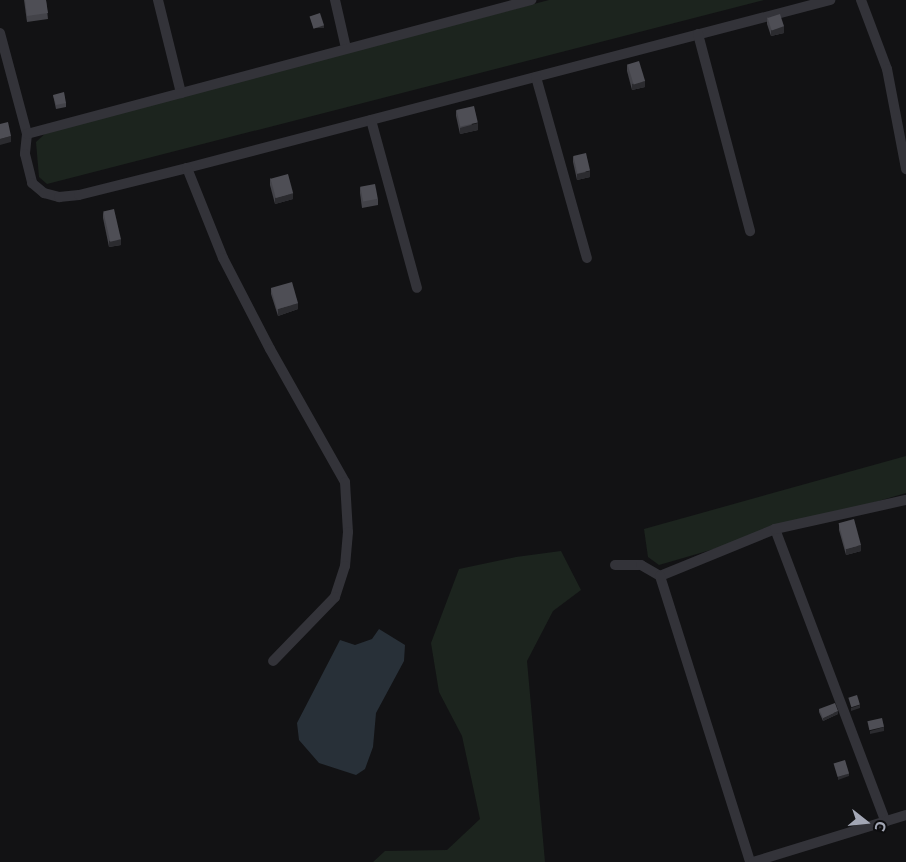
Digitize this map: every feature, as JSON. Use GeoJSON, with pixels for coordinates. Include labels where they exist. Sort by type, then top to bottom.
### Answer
{"type":"FeatureCollection","features":[{"type":"Feature","properties":{"kind":"street"},"geometry":{"type":"LineString","coordinates":[[158,0],[181,94]]}},
{"type":"Feature","properties":{"kind":"street"},"geometry":{"type":"LineString","coordinates":[[335,0],[346,48]]}},
{"type":"Feature","properties":{"kind":"street"},"geometry":{"type":"LineString","coordinates":[[27,134],[181,94],[503,3],[531,0]]}},
{"type":"Feature","properties":{"kind":"street"},"geometry":{"type":"LineString","coordinates":[[0,33],[27,134],[25,154],[32,183],[44,193],[59,197],[79,195],[187,168],[830,0]]}},
{"type":"Feature","properties":{"kind":"street"},"geometry":{"type":"LineString","coordinates":[[861,0],[887,69],[906,169]]}},
{"type":"Feature","properties":{"kind":"street"},"geometry":{"type":"LineString","coordinates":[[698,34],[750,231]]}},
{"type":"Feature","properties":{"kind":"street"},"geometry":{"type":"LineString","coordinates":[[536,77],[587,258]]}},
{"type":"Feature","properties":{"kind":"street"},"geometry":{"type":"LineString","coordinates":[[371,120],[417,288]]}},
{"type":"Feature","properties":{"kind":"street"},"geometry":{"type":"LineString","coordinates":[[187,168],[223,258],[270,349],[345,482],[346,558],[336,597],[274,660]]}},
{"type":"Feature","properties":{"kind":"street"},"geometry":{"type":"LineString","coordinates":[[660,576],[775,529],[906,501]]}},
{"type":"Feature","properties":{"kind":"street"},"geometry":{"type":"LineString","coordinates":[[775,529],[886,822]]}},
{"type":"Feature","properties":{"kind":"street"},"geometry":{"type":"LineString","coordinates":[[615,565],[641,565],[660,576],[751,862],[906,816]]}},
{"type":"Feature","properties":{"kind":"shaded area"},"geometry":{"type":"Polygon","coordinates":[[[549,0],[764,0],[47,184],[39,177],[36,142],[49,130],[549,0]]]}},
{"type":"Feature","properties":{"kind":"shaded area"},"geometry":{"type":"Polygon","coordinates":[[[906,456],[906,493],[659,565],[648,557],[644,529],[906,456]]]}},
{"type":"Feature","properties":{"kind":"shaded area"},"geometry":{"type":"Polygon","coordinates":[[[561,551],[581,590],[553,611],[527,661],[545,862],[373,862],[385,851],[447,850],[480,819],[462,736],[439,692],[431,643],[459,569],[516,557],[561,551]]]}},
{"type":"Feature","properties":{"kind":"shaded area"},"geometry":{"type":"Polygon","coordinates":[[[379,629],[405,645],[404,661],[376,713],[373,747],[365,769],[356,775],[319,763],[299,740],[297,723],[340,640],[355,645],[372,639],[379,629]]]}},
{"type":"Feature","properties":{"kind":"building"},"geometry":{"type":"Polygon","coordinates":[[[25,0],[46,0],[48,13],[27,16],[25,0]]]}},
{"type":"Feature","properties":{"kind":"building"},"geometry":{"type":"Polygon","coordinates":[[[320,13],[324,25],[314,29],[310,16],[320,13]]]}},
{"type":"Feature","properties":{"kind":"building"},"geometry":{"type":"Polygon","coordinates":[[[780,14],[784,26],[772,30],[768,18],[780,14]]]}},
{"type":"Feature","properties":{"kind":"building"},"geometry":{"type":"Polygon","coordinates":[[[639,61],[645,81],[634,85],[628,65],[639,61]]]}},
{"type":"Feature","properties":{"kind":"building"},"geometry":{"type":"Polygon","coordinates":[[[64,92],[66,103],[56,105],[53,95],[64,92]]]}},
{"type":"Feature","properties":{"kind":"building"},"geometry":{"type":"Polygon","coordinates":[[[474,106],[478,123],[460,127],[456,110],[474,106]]]}},
{"type":"Feature","properties":{"kind":"building"},"geometry":{"type":"Polygon","coordinates":[[[8,122],[11,136],[0,139],[0,124],[8,122]]]}},
{"type":"Feature","properties":{"kind":"building"},"geometry":{"type":"Polygon","coordinates":[[[586,153],[590,171],[577,173],[573,156],[586,153]]]}},
{"type":"Feature","properties":{"kind":"building"},"geometry":{"type":"Polygon","coordinates":[[[288,174],[293,193],[276,198],[271,179],[288,174]]]}},
{"type":"Feature","properties":{"kind":"building"},"geometry":{"type":"Polygon","coordinates":[[[375,184],[378,199],[363,202],[360,187],[375,184]]]}},
{"type":"Feature","properties":{"kind":"building"},"geometry":{"type":"Polygon","coordinates":[[[114,209],[121,239],[110,242],[103,211],[114,209]]]}},
{"type":"Feature","properties":{"kind":"building"},"geometry":{"type":"Polygon","coordinates":[[[292,282],[298,303],[277,309],[271,288],[292,282]]]}},
{"type":"Feature","properties":{"kind":"building"},"geometry":{"type":"Polygon","coordinates":[[[854,519],[861,545],[846,549],[839,523],[854,519]]]}},
{"type":"Feature","properties":{"kind":"building"},"geometry":{"type":"Polygon","coordinates":[[[857,695],[860,705],[851,707],[848,698],[857,695]]]}},
{"type":"Feature","properties":{"kind":"building"},"geometry":{"type":"Polygon","coordinates":[[[835,703],[838,711],[823,718],[819,709],[835,703]]]}},
{"type":"Feature","properties":{"kind":"building"},"geometry":{"type":"Polygon","coordinates":[[[882,718],[884,727],[869,730],[867,721],[882,718]]]}},
{"type":"Feature","properties":{"kind":"building"},"geometry":{"type":"Polygon","coordinates":[[[845,760],[849,773],[838,777],[834,764],[845,760]]]}}]}
